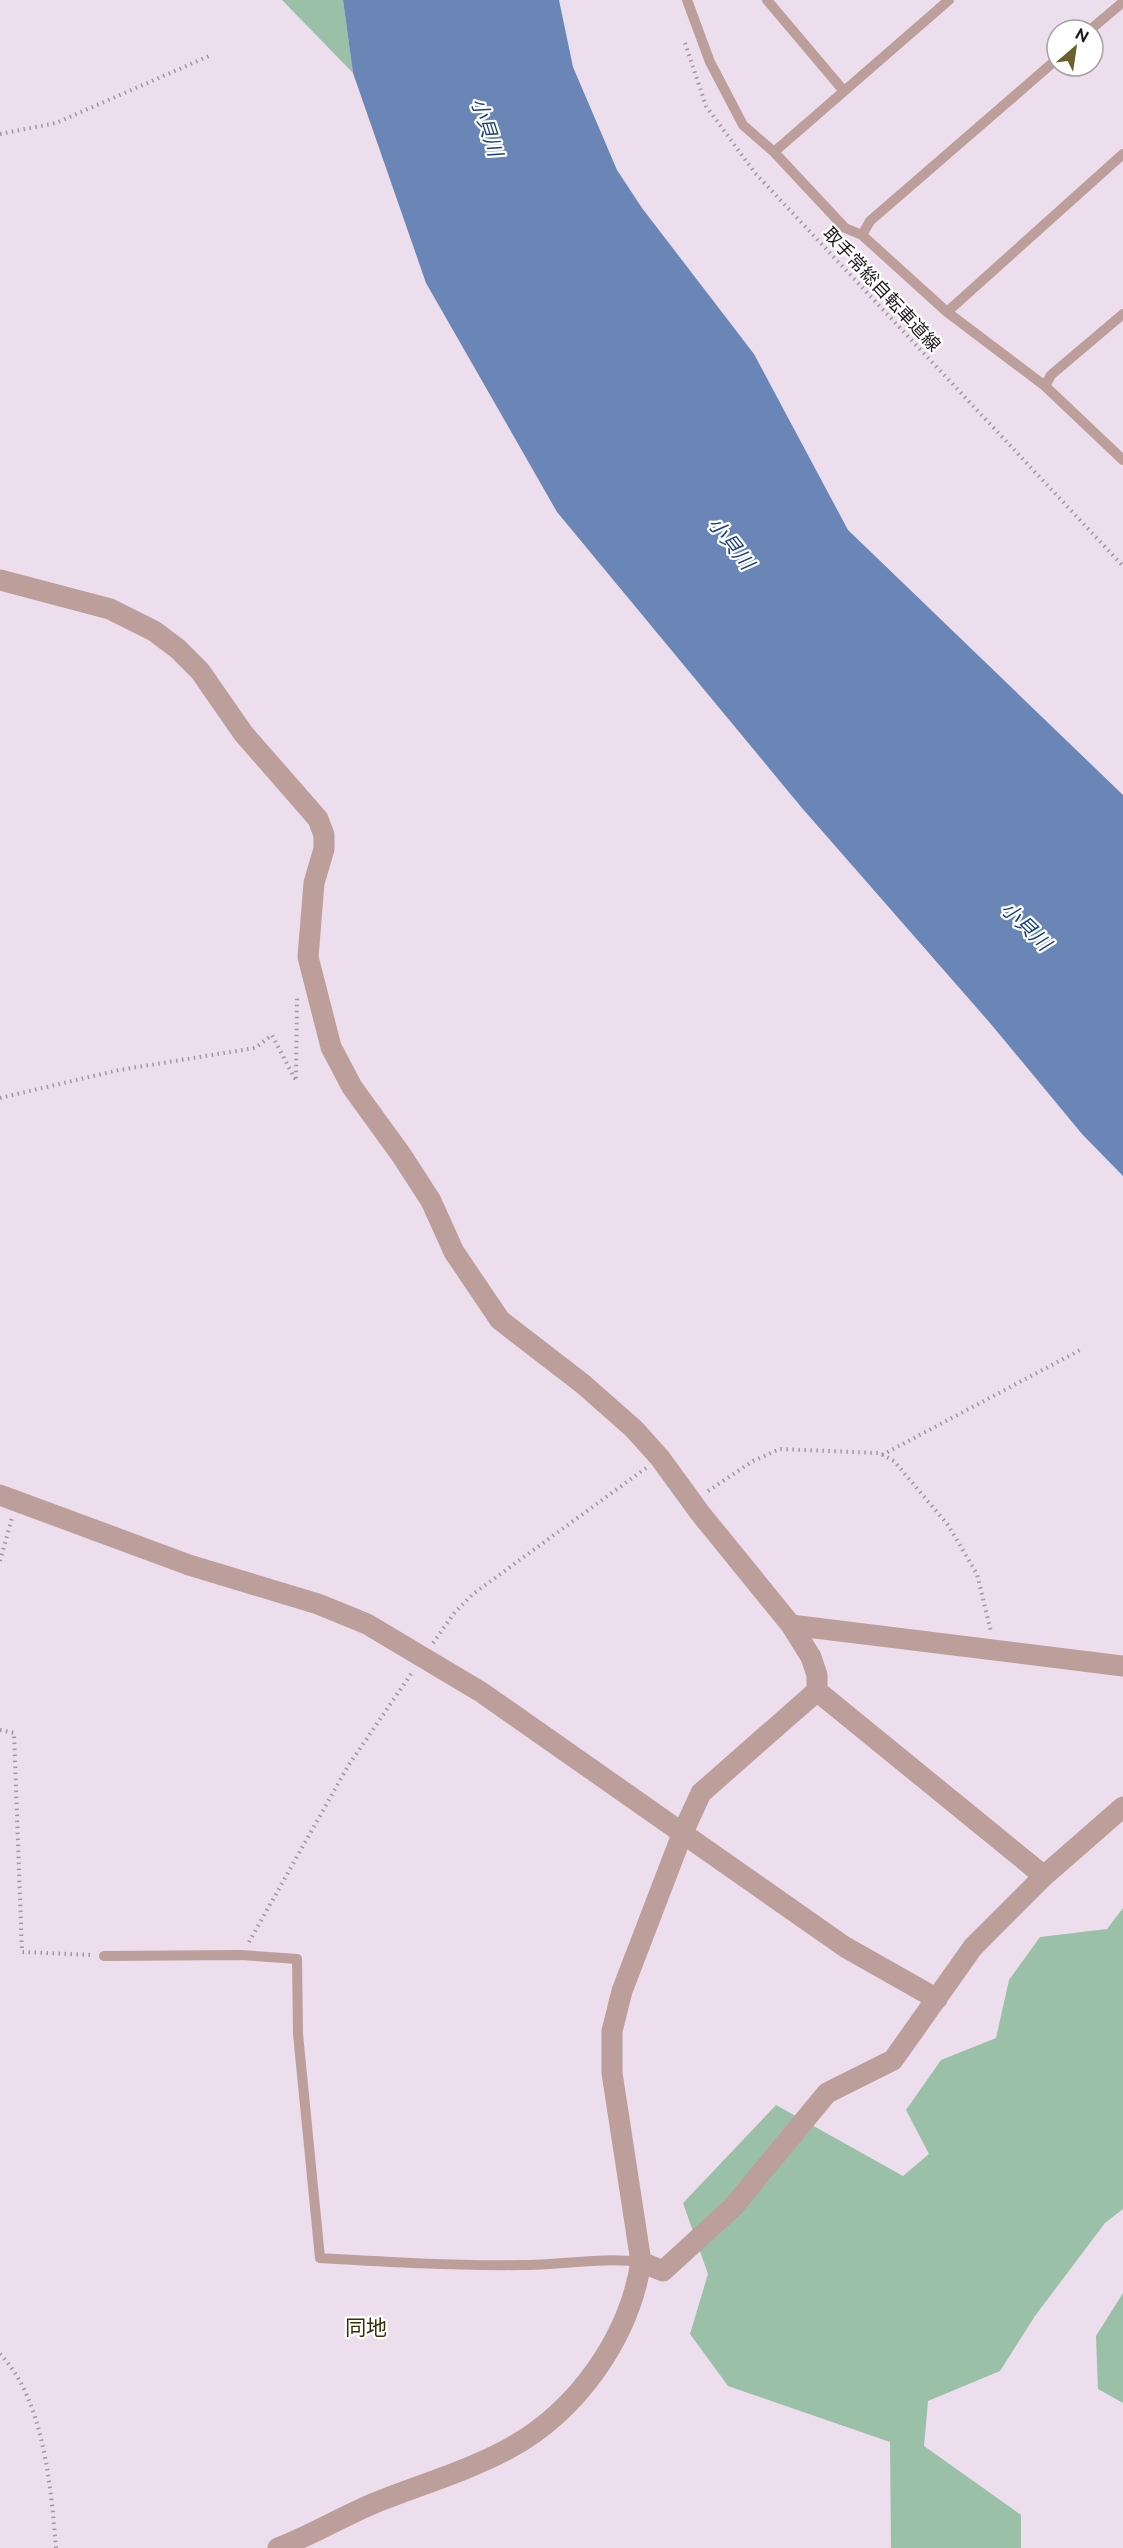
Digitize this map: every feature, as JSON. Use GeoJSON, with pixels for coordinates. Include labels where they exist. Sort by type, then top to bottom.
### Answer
{"type":"FeatureCollection","features":[{"type":"Feature","properties":{"kind":"street"},"geometry":{"type":"LineString","coordinates":[[0,580],[110,609],[154,631],[178,649],[200,671],[243,733],[318,819],[324,835],[324,849],[314,883],[308,957],[331,1047],[352,1087],[431,1201],[454,1252],[500,1320],[583,1384],[634,1429],[660,1458],[791,1625],[811,1657],[817,1675],[817,1690],[701,1794],[683,1832],[622,1991],[612,2031],[612,2073],[641,2262],[636,2293],[628,2317],[609,2351],[564,2409],[540,2429],[508,2449],[347,2514],[278,2548]]}},
{"type":"Feature","properties":{"kind":"street"},"geometry":{"type":"LineString","coordinates":[[9,1497],[189,1565],[318,1604],[367,1624],[481,1692],[845,1947],[937,1999]]}},
{"type":"Feature","properties":{"kind":"street"},"geometry":{"type":"LineString","coordinates":[[791,1625],[1123,1666]]}},
{"type":"Feature","properties":{"kind":"street"},"geometry":{"type":"LineString","coordinates":[[817,1690],[1044,1876]]}},
{"type":"Feature","properties":{"kind":"street"},"geometry":{"type":"LineString","coordinates":[[641,2262],[663,2271],[734,2207],[827,2093],[893,2060],[973,1947],[1044,1876],[1123,1807]]}},
{"type":"Feature","properties":{"kind":"lane"},"geometry":{"type":"LineString","coordinates":[[687,0],[710,62],[743,125],[774,153],[845,228],[862,235],[946,312],[1045,386],[1123,460]]}},
{"type":"Feature","properties":{"kind":"lane"},"geometry":{"type":"LineString","coordinates":[[766,0],[843,90]]}},
{"type":"Feature","properties":{"kind":"lane"},"geometry":{"type":"LineString","coordinates":[[774,153],[948,0]]}},
{"type":"Feature","properties":{"kind":"lane"},"geometry":{"type":"LineString","coordinates":[[1104,18],[1123,2]]}},
{"type":"Feature","properties":{"kind":"lane"},"geometry":{"type":"LineString","coordinates":[[862,235],[870,221],[1045,69]]}},
{"type":"Feature","properties":{"kind":"lane"},"geometry":{"type":"LineString","coordinates":[[946,312],[1123,154]]}},
{"type":"Feature","properties":{"kind":"lane"},"geometry":{"type":"LineString","coordinates":[[1045,386],[1051,375],[1123,314]]}},
{"type":"Feature","properties":{"kind":"lane"},"geometry":{"type":"LineString","coordinates":[[104,1956],[241,1955],[297,1959],[297,2034],[320,2258],[471,2266],[562,2265],[627,2260],[641,2262]]}},
{"type":"Feature","properties":{"kind":"path","name":"取手常総自転車道線"},"geometry":{"type":"LineString","coordinates":[[685,41],[706,106],[755,173],[1123,566]]}},
{"type":"Feature","properties":{"kind":"path"},"geometry":{"type":"LineString","coordinates":[[0,134],[56,123],[209,56]]}},
{"type":"Feature","properties":{"kind":"path"},"geometry":{"type":"LineString","coordinates":[[0,1098],[119,1070],[255,1048],[272,1035],[296,1081],[297,995]]}},
{"type":"Feature","properties":{"kind":"path"},"geometry":{"type":"LineString","coordinates":[[882,1455],[1082,1350]]}},
{"type":"Feature","properties":{"kind":"path"},"geometry":{"type":"LineString","coordinates":[[692,1501],[753,1461],[780,1449],[882,1455],[894,1461],[948,1525],[964,1551],[977,1574],[996,1652]]}},
{"type":"Feature","properties":{"kind":"path"},"geometry":{"type":"LineString","coordinates":[[241,1955],[348,1766],[455,1612],[473,1594],[660,1458]]}},
{"type":"Feature","properties":{"kind":"path"},"geometry":{"type":"LineString","coordinates":[[0,1560],[9,1497]]}},
{"type":"Feature","properties":{"kind":"path"},"geometry":{"type":"LineString","coordinates":[[0,1730],[14,1733],[22,1952],[104,1956]]}},
{"type":"Feature","properties":{"kind":"path"},"geometry":{"type":"LineString","coordinates":[[0,2354],[8,2362],[25,2392],[39,2433],[51,2486],[56,2548]]}},
{"type":"Feature","properties":{"kind":"green space"},"geometry":{"type":"Polygon","coordinates":[[[282,0],[343,0],[353,73],[282,0]]]}},
{"type":"Feature","properties":{"kind":"green space"},"geometry":{"type":"Polygon","coordinates":[[[1123,1908],[1123,2209],[1105,2223],[1035,2316],[1000,2371],[928,2401],[924,2446],[1021,2515],[1021,2548],[891,2548],[890,2442],[728,2386],[690,2334],[708,2274],[683,2203],[776,2105],[903,2176],[929,2154],[906,2110],[941,2060],[996,2038],[1009,1980],[1040,1937],[1107,1929],[1123,1908]]]}},
{"type":"Feature","properties":{"kind":"green space"},"geometry":{"type":"Polygon","coordinates":[[[1123,2293],[1123,2403],[1098,2389],[1096,2336],[1123,2293]]]}},
{"type":"Feature","properties":{"kind":"water","name":"小貝川"},"geometry":{"type":"Polygon","coordinates":[[[343,0],[559,0],[573,67],[617,170],[642,208],[754,354],[848,530],[1123,795],[1123,1176],[1082,1134],[990,1023],[802,808],[557,512],[426,283],[353,73],[343,0]]]}},
{"type":"Feature","properties":{"kind":"district","name":"同地"},"geometry":{"type":"Point","coordinates":[366,2327]}}]}
